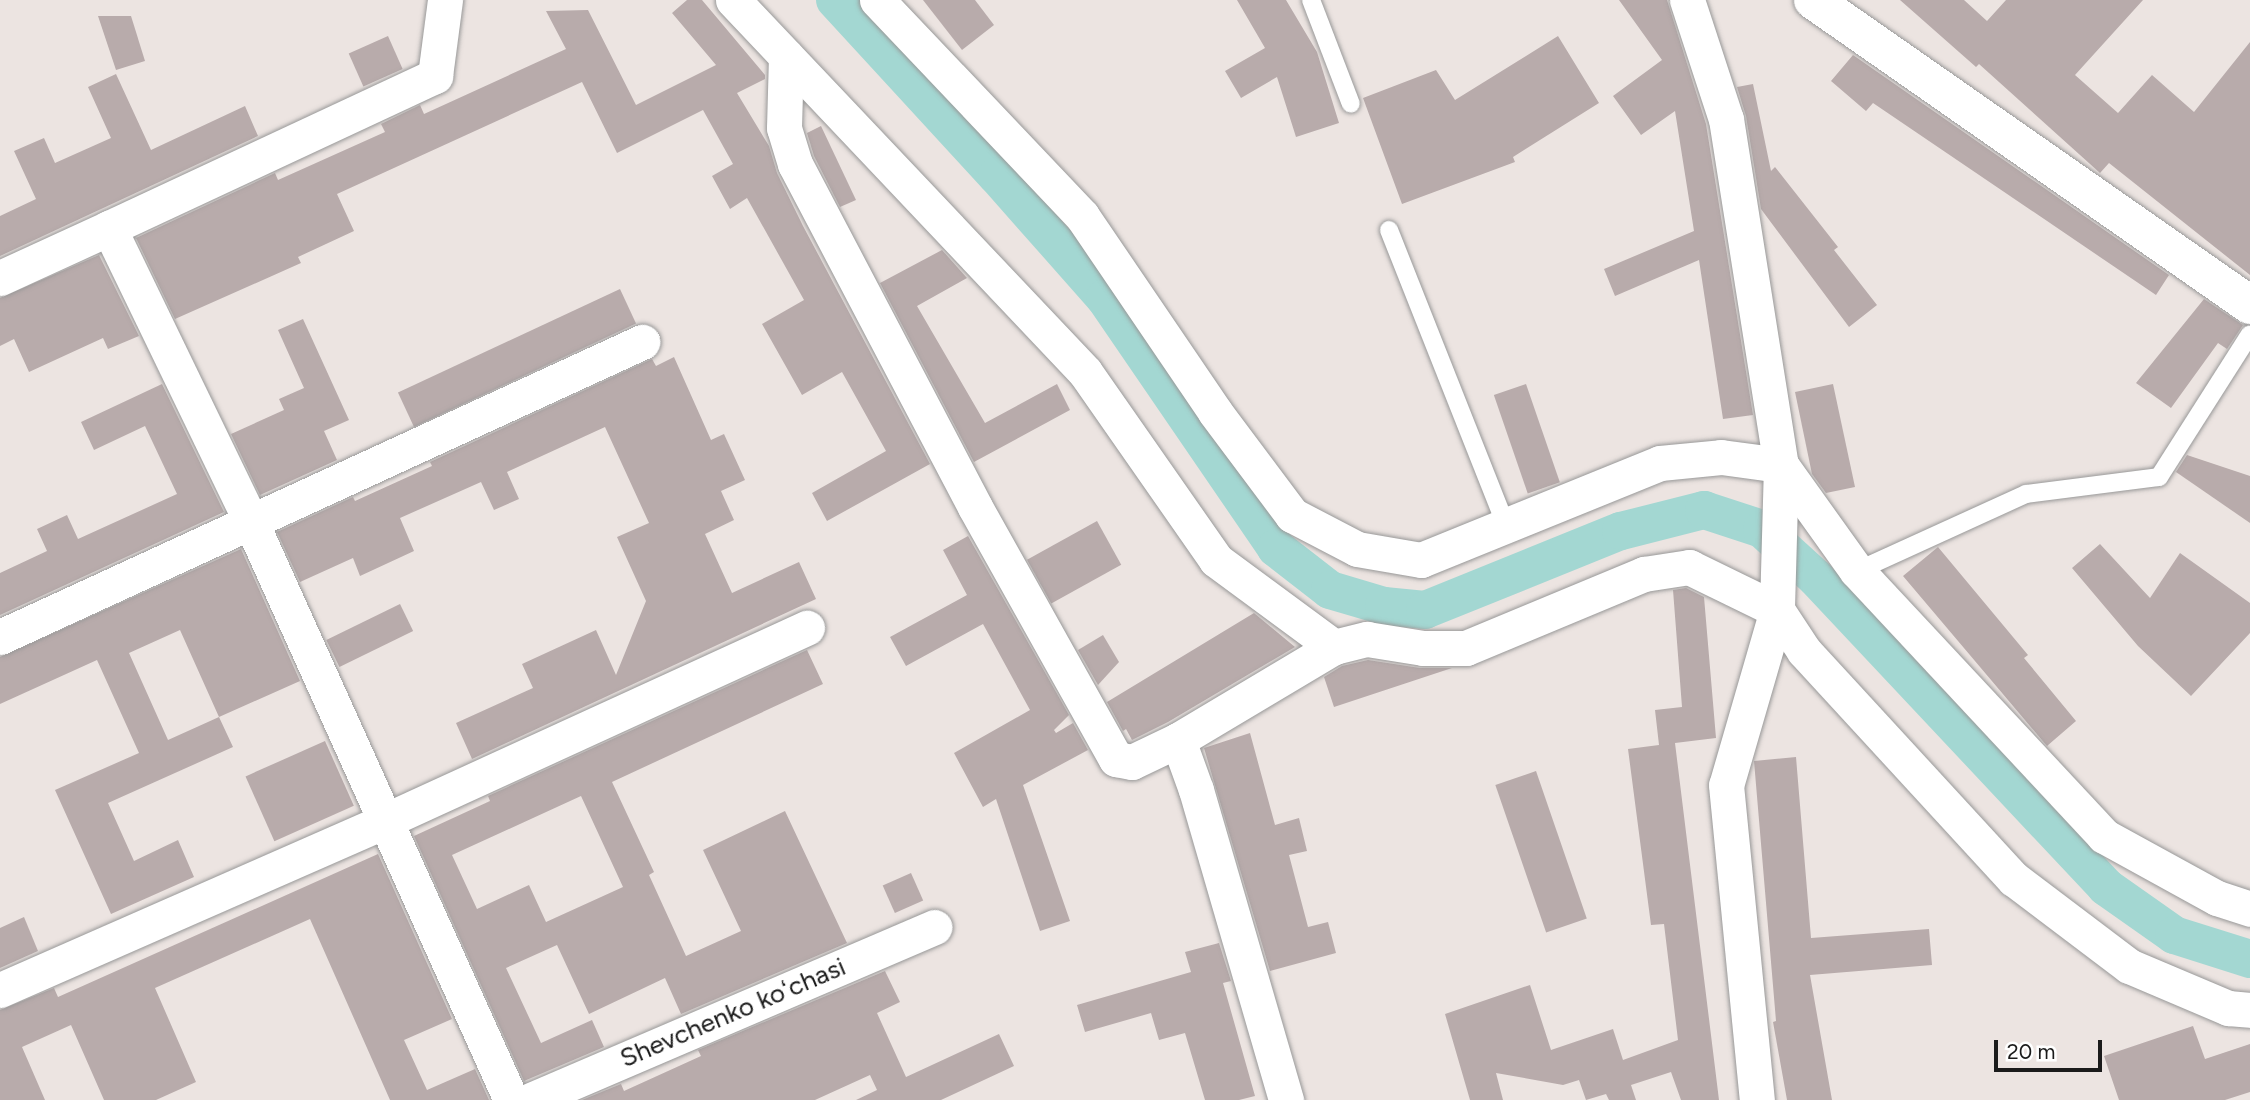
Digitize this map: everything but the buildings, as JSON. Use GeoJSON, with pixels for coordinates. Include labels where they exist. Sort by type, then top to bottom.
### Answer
{"type":"FeatureCollection","features":[{"type":"Feature","properties":{"kind":"street"},"geometry":{"type":"LineString","coordinates":[[0,278],[435,76],[444,0]]}},
{"type":"Feature","properties":{"kind":"street"},"geometry":{"type":"LineString","coordinates":[[733,0],[1085,372],[1216,560],[1335,647]]}},
{"type":"Feature","properties":{"kind":"street"},"geometry":{"type":"LineString","coordinates":[[877,0],[1082,216],[1215,412],[1292,515],[1357,549],[1421,560],[1660,463],[1721,457],[1781,465],[1857,571],[2104,836],[2217,898],[2250,909]]}},
{"type":"Feature","properties":{"kind":"street"},"geometry":{"type":"LineString","coordinates":[[1687,0],[1726,119],[1781,465],[1777,610],[1726,785],[1757,1100]]}},
{"type":"Feature","properties":{"kind":"street"},"geometry":{"type":"LineString","coordinates":[[1812,0],[2250,305]]}},
{"type":"Feature","properties":{"kind":"street"},"geometry":{"type":"LineString","coordinates":[[786,56],[784,128],[795,164],[975,507],[1116,759],[1132,762],[1178,740],[1335,647],[1367,639],[1423,649],[1466,648],[1644,574],[1689,567],[1777,610],[1804,651],[2014,879],[2129,966],[2228,1008],[2250,1010]]}},
{"type":"Feature","properties":{"kind":"street"},"geometry":{"type":"LineString","coordinates":[[109,228],[250,520],[511,1100]]}},
{"type":"Feature","properties":{"kind":"street"},"geometry":{"type":"LineString","coordinates":[[0,638],[250,520],[642,342]]}},
{"type":"Feature","properties":{"kind":"street"},"geometry":{"type":"LineString","coordinates":[[0,990],[387,820],[807,628]]}},
{"type":"Feature","properties":{"kind":"street"},"geometry":{"type":"LineString","coordinates":[[1178,740],[1196,790],[1286,1100]]}},
{"type":"Feature","properties":{"kind":"street","name":"Shevchenko koʻchasi"},"geometry":{"type":"LineString","coordinates":[[531,1100],[935,927]]}},
{"type":"Feature","properties":{"kind":"lane"},"geometry":{"type":"LineString","coordinates":[[1311,0],[1351,104]]}},
{"type":"Feature","properties":{"kind":"lane"},"geometry":{"type":"LineString","coordinates":[[1389,230],[1506,525]]}},
{"type":"Feature","properties":{"kind":"lane"},"geometry":{"type":"LineString","coordinates":[[1857,571],[2026,494],[2159,477],[2250,334]]}},
{"type":"Feature","properties":{"kind":"waterway"},"geometry":{"type":"LineString","coordinates":[[835,0],[1105,298],[1276,548],[1330,590],[1384,606],[1425,610],[1621,531],[1704,510],[1762,529],[1816,578],[2106,887],[2174,935],[2250,959]]}}]}
